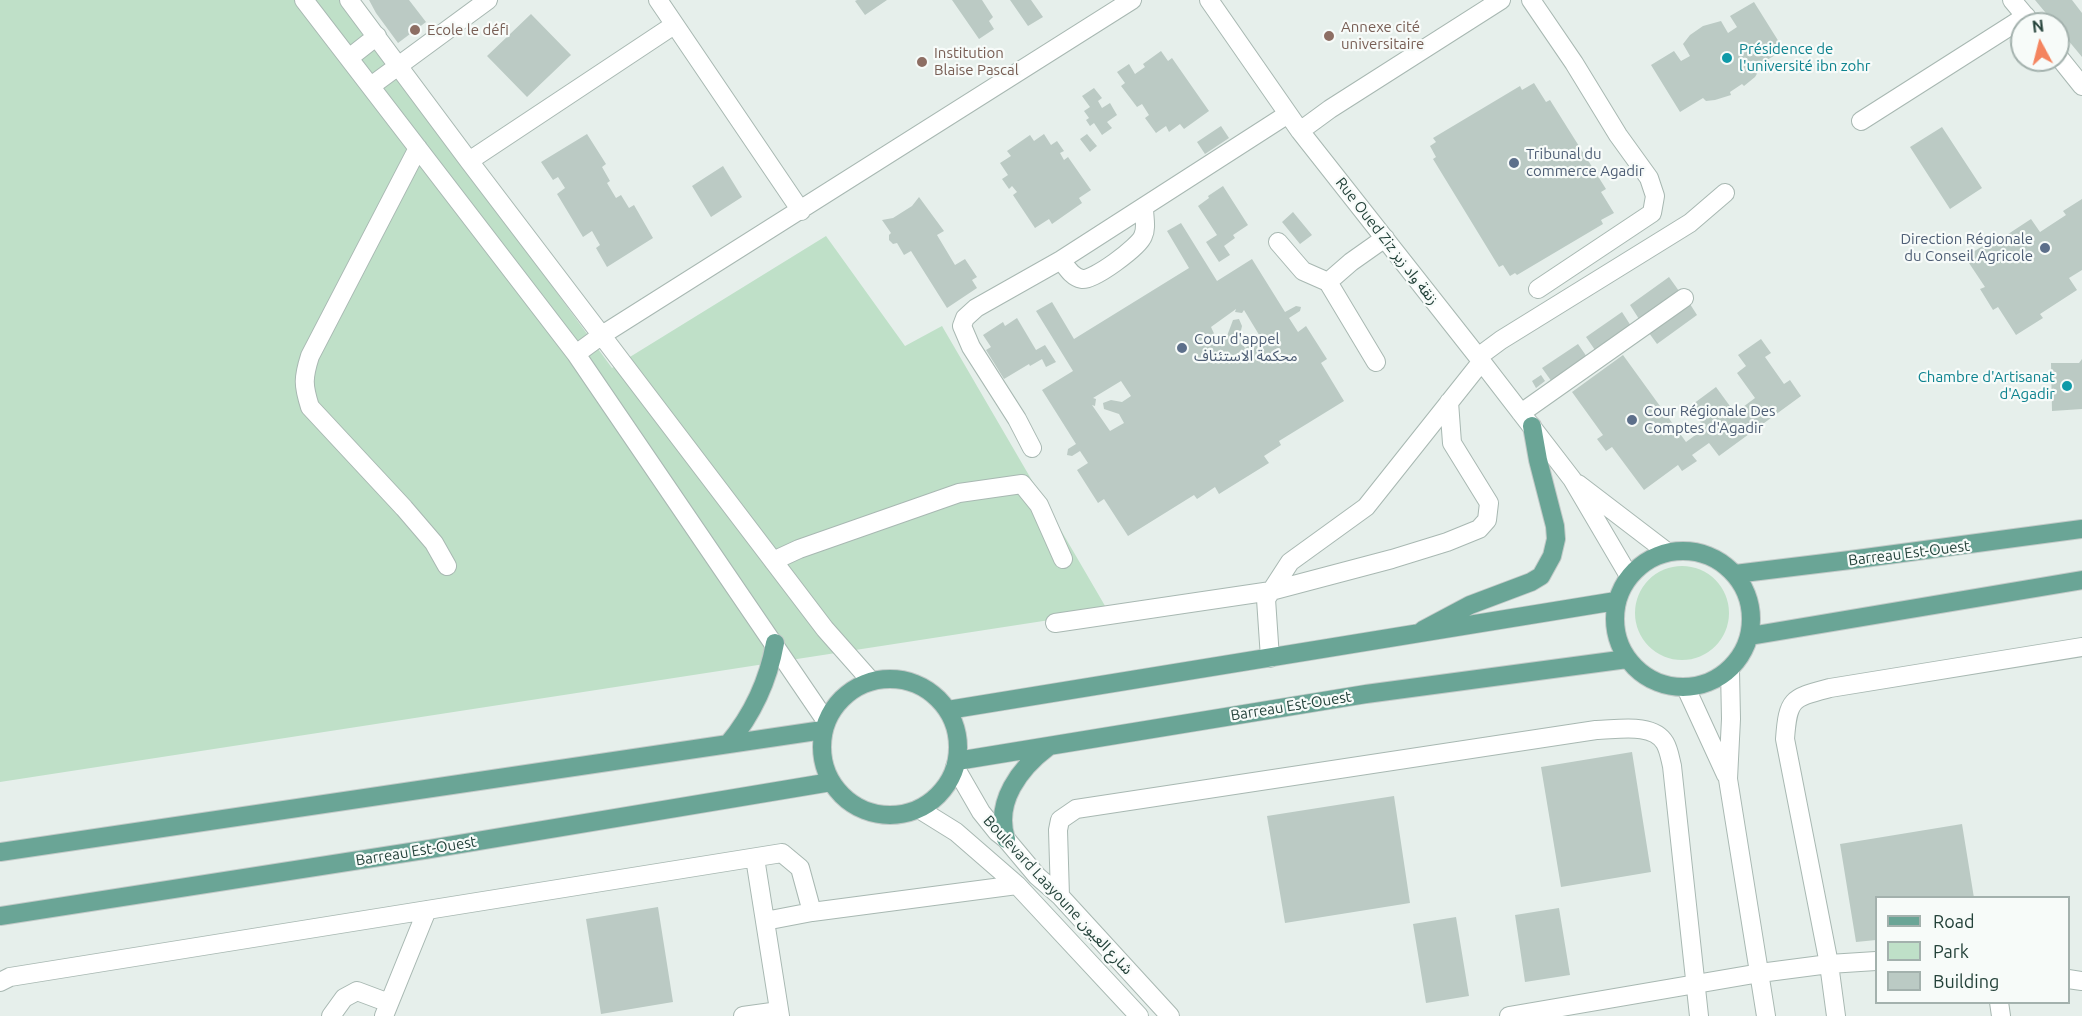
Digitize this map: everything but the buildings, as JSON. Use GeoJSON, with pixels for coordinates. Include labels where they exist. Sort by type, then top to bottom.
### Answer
{"type":"FeatureCollection","features":[{"type":"Feature","properties":{"kind":"main road"},"geometry":{"type":"LineString","coordinates":[[1411,636],[1470,605],[1517,589],[1541,576],[1552,556],[1556,538],[1552,512],[1527,420]]}},
{"type":"Feature","properties":{"kind":"main road","name":"Barreau Est-Ouest"},"geometry":{"type":"LineString","coordinates":[[1735,574],[2082,529]]}},
{"type":"Feature","properties":{"kind":"main road"},"geometry":{"type":"LineString","coordinates":[[1690,551],[1722,562],[1735,574],[1747,593],[1752,614],[1750,636],[1742,654],[1730,670],[1709,682],[1686,688],[1664,685],[1643,675],[1627,659],[1615,632],[1616,601],[1629,576],[1646,561],[1668,552],[1690,551]]}},
{"type":"Feature","properties":{"kind":"main road"},"geometry":{"type":"LineString","coordinates":[[1750,636],[2082,580]]}},
{"type":"Feature","properties":{"kind":"main road"},"geometry":{"type":"LineString","coordinates":[[948,710],[1616,601]]}},
{"type":"Feature","properties":{"kind":"main road"},"geometry":{"type":"LineString","coordinates":[[728,744],[740,730],[759,697],[769,671],[775,644]]}},
{"type":"Feature","properties":{"kind":"main road","name":"Barreau Est-Ouest"},"geometry":{"type":"LineString","coordinates":[[956,764],[1050,746],[1377,692],[1627,659]]}},
{"type":"Feature","properties":{"kind":"main road"},"geometry":{"type":"LineString","coordinates":[[888,678],[906,680],[937,697],[948,710],[955,726],[958,743],[956,764],[947,784],[935,798],[919,808],[900,815],[879,814],[860,808],[843,797],[831,782],[822,757],[824,725],[837,703],[852,689],[871,681],[888,678]]}},
{"type":"Feature","properties":{"kind":"main road"},"geometry":{"type":"LineString","coordinates":[[0,852],[728,744],[824,725]]}},
{"type":"Feature","properties":{"kind":"main road"},"geometry":{"type":"LineString","coordinates":[[1006,839],[1002,827],[1004,808],[1011,789],[1021,772],[1050,746]]}},
{"type":"Feature","properties":{"kind":"main road","name":"Barreau Est-Ouest"},"geometry":{"type":"LineString","coordinates":[[0,916],[441,847],[831,782]]}},
{"type":"Feature","properties":{"kind":"street"},"geometry":{"type":"LineString","coordinates":[[304,0],[576,354],[775,644],[824,725]]}},
{"type":"Feature","properties":{"kind":"street"},"geometry":{"type":"LineString","coordinates":[[349,0],[825,629],[871,681]]}},
{"type":"Feature","properties":{"kind":"street"},"geometry":{"type":"LineString","coordinates":[[370,86],[488,0]]}},
{"type":"Feature","properties":{"kind":"street"},"geometry":{"type":"LineString","coordinates":[[658,0],[801,211]]}},
{"type":"Feature","properties":{"kind":"street"},"geometry":{"type":"LineString","coordinates":[[576,354],[602,335],[1132,0]]}},
{"type":"Feature","properties":{"kind":"street","name":"Rue Oued Ziz زنقة واد زيز"},"geometry":{"type":"LineString","coordinates":[[1209,0],[1300,131],[1572,479],[1629,576]]}},
{"type":"Feature","properties":{"kind":"street"},"geometry":{"type":"LineString","coordinates":[[1300,131],[1330,109],[1501,0]]}},
{"type":"Feature","properties":{"kind":"street"},"geometry":{"type":"LineString","coordinates":[[1531,0],[1574,63],[1618,135],[1649,178],[1655,196],[1652,213],[1538,289]]}},
{"type":"Feature","properties":{"kind":"street"},"geometry":{"type":"LineString","coordinates":[[2012,0],[2022,12]]}},
{"type":"Feature","properties":{"kind":"street"},"geometry":{"type":"LineString","coordinates":[[469,161],[674,25]]}},
{"type":"Feature","properties":{"kind":"street"},"geometry":{"type":"LineString","coordinates":[[1861,121],[2010,31]]}},
{"type":"Feature","properties":{"kind":"street"},"geometry":{"type":"LineString","coordinates":[[349,58],[377,36]]}},
{"type":"Feature","properties":{"kind":"street"},"geometry":{"type":"LineString","coordinates":[[2070,69],[2081,81]]}},
{"type":"Feature","properties":{"kind":"street"},"geometry":{"type":"LineString","coordinates":[[1032,448],[1017,419],[971,347],[962,326],[965,318],[976,308],[1061,260],[1144,208],[1288,114]]}},
{"type":"Feature","properties":{"kind":"street"},"geometry":{"type":"LineString","coordinates":[[418,148],[310,356],[304,374],[304,388],[310,407],[412,516],[434,543],[447,566]]}},
{"type":"Feature","properties":{"kind":"street"},"geometry":{"type":"LineString","coordinates":[[1270,658],[1266,599],[1290,562],[1366,507],[1480,359],[1501,340],[1690,223],[1725,193]]}},
{"type":"Feature","properties":{"kind":"street"},"geometry":{"type":"LineString","coordinates":[[1061,260],[1070,273],[1082,279],[1092,277],[1138,245],[1144,236],[1144,208]]}},
{"type":"Feature","properties":{"kind":"street"},"geometry":{"type":"LineString","coordinates":[[1328,282],[1350,262],[1385,238]]}},
{"type":"Feature","properties":{"kind":"street"},"geometry":{"type":"LineString","coordinates":[[1278,242],[1303,271],[1328,282],[1376,362]]}},
{"type":"Feature","properties":{"kind":"street"},"geometry":{"type":"LineString","coordinates":[[1527,420],[1684,298]]}},
{"type":"Feature","properties":{"kind":"street"},"geometry":{"type":"LineString","coordinates":[[1055,623],[1271,591],[1392,559],[1448,542],[1479,529],[1487,520],[1489,503],[1452,443],[1449,402]]}},
{"type":"Feature","properties":{"kind":"street","name":"Rue Oued Ziz زنقة واد زيز"},"geometry":{"type":"LineString","coordinates":[[1572,479],[1668,552]]}},
{"type":"Feature","properties":{"kind":"street"},"geometry":{"type":"LineString","coordinates":[[773,561],[799,549],[959,493],[1022,484],[1039,505],[1063,559]]}},
{"type":"Feature","properties":{"kind":"street"},"geometry":{"type":"LineString","coordinates":[[1836,1016],[1829,964],[1785,738],[1788,711],[1794,701],[1804,695],[1830,688],[2082,647]]}},
{"type":"Feature","properties":{"kind":"street"},"geometry":{"type":"LineString","coordinates":[[1730,670],[1731,719],[1728,779],[1766,1016]]}},
{"type":"Feature","properties":{"kind":"street"},"geometry":{"type":"LineString","coordinates":[[1686,688],[1728,779]]}},
{"type":"Feature","properties":{"kind":"street"},"geometry":{"type":"LineString","coordinates":[[1060,896],[1058,830],[1060,820],[1076,808],[1596,730],[1644,729],[1664,741],[1672,766],[1699,1016]]}},
{"type":"Feature","properties":{"kind":"street","name":"Boulevard Laayoune شارع العيون"},"geometry":{"type":"LineString","coordinates":[[956,764],[981,812],[997,832],[1006,839],[1037,876],[1060,896],[1170,1016]]}},
{"type":"Feature","properties":{"kind":"street","name":"Boulevard Laayoune شارع العيون"},"geometry":{"type":"LineString","coordinates":[[919,808],[956,832],[1017,885],[1139,1016]]}},
{"type":"Feature","properties":{"kind":"street"},"geometry":{"type":"LineString","coordinates":[[0,982],[10,977],[782,853],[800,868],[812,912]]}},
{"type":"Feature","properties":{"kind":"street"},"geometry":{"type":"LineString","coordinates":[[743,1016],[780,1013],[755,858]]}},
{"type":"Feature","properties":{"kind":"street"},"geometry":{"type":"LineString","coordinates":[[765,921],[812,912],[1017,885]]}},
{"type":"Feature","properties":{"kind":"street"},"geometry":{"type":"LineString","coordinates":[[331,1016],[344,998],[357,991],[386,1010],[427,910]]}},
{"type":"Feature","properties":{"kind":"street"},"geometry":{"type":"LineString","coordinates":[[1509,1016],[1760,973],[1829,964],[1875,961]]}},
{"type":"Feature","properties":{"kind":"green space"},"geometry":{"type":"Polygon","coordinates":[[[0,0],[343,0],[612,368],[826,236],[905,346],[942,326],[1108,611],[0,782],[0,0]]]}},
{"type":"Feature","properties":{"kind":"green space"},"geometry":{"type":"Polygon","coordinates":[[[1673,566],[1691,566],[1716,579],[1726,595],[1729,613],[1726,631],[1716,647],[1691,660],[1673,660],[1648,647],[1635,622],[1635,604],[1648,579],[1673,566]]]}},
{"type":"Feature","properties":{"kind":"place","name":"Ecole le défi"},"geometry":{"type":"Point","coordinates":[415,30]}},
{"type":"Feature","properties":{"kind":"place","name":"Annexe cité universitaire"},"geometry":{"type":"Point","coordinates":[1329,36]}},
{"type":"Feature","properties":{"kind":"place","name":"Présidence de l'université ibn zohr"},"geometry":{"type":"Point","coordinates":[1727,58]}},
{"type":"Feature","properties":{"kind":"place","name":"Institution Blaise Pascal"},"geometry":{"type":"Point","coordinates":[922,62]}},
{"type":"Feature","properties":{"kind":"place","name":"Tribunal du commerce Agadir"},"geometry":{"type":"Point","coordinates":[1514,163]}},
{"type":"Feature","properties":{"kind":"place","name":"Direction Régionale du Conseil Agricole"},"geometry":{"type":"Point","coordinates":[2045,248]}},
{"type":"Feature","properties":{"kind":"place","name":"Cour d'appel محكمة الاستئناف"},"geometry":{"type":"Point","coordinates":[1182,348]}},
{"type":"Feature","properties":{"kind":"place","name":"Chambre d'Artisanat d'Agadir"},"geometry":{"type":"Point","coordinates":[2067,386]}},
{"type":"Feature","properties":{"kind":"place","name":"Cour Régionale Des Comptes d'Agadir"},"geometry":{"type":"Point","coordinates":[1632,420]}}]}
